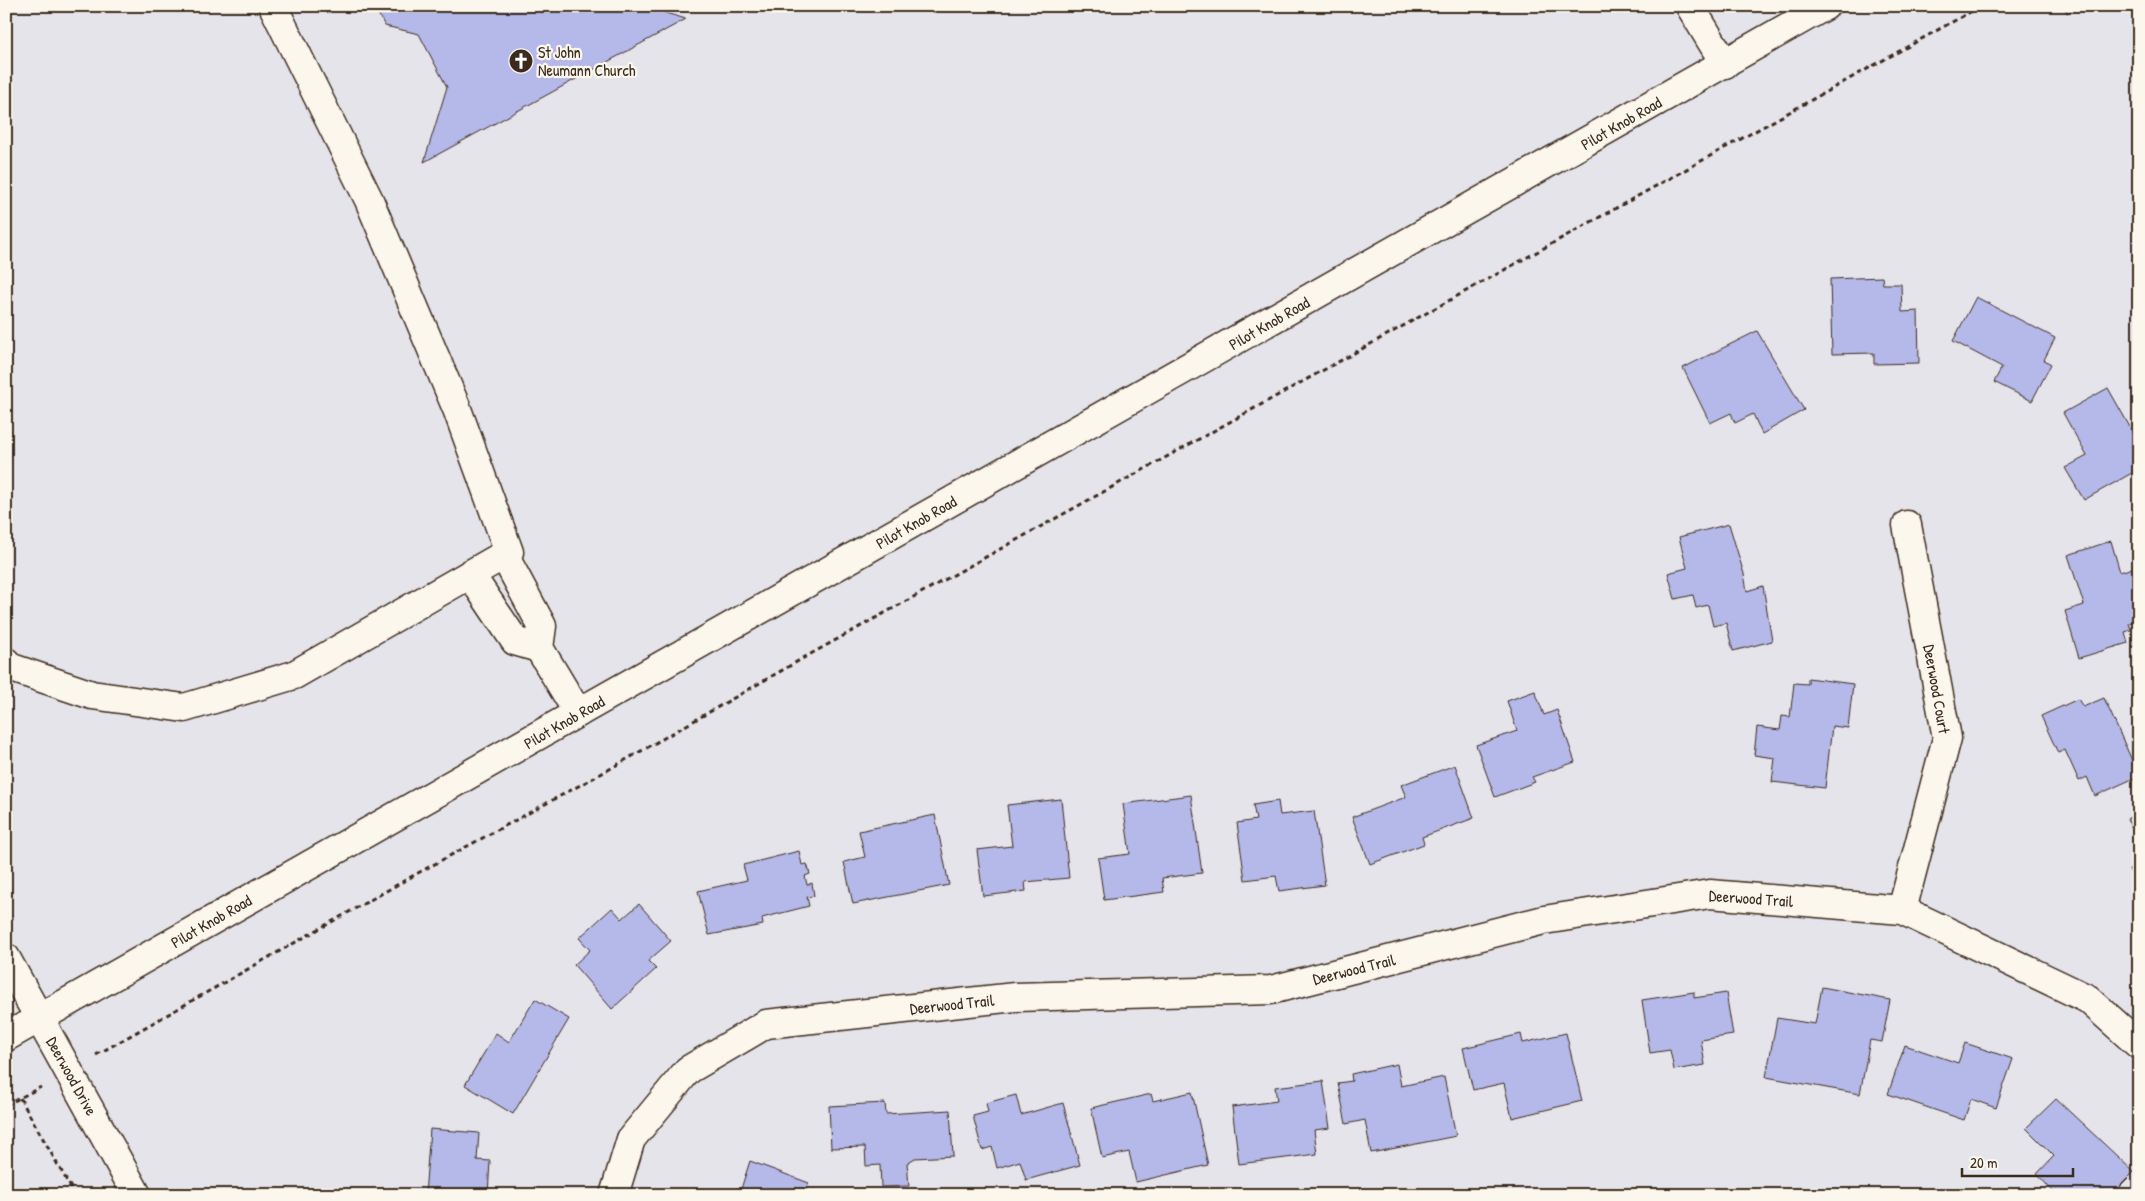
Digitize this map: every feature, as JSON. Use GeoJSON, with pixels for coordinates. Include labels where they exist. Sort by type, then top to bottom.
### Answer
{"type":"FeatureCollection","features":[{"type":"Feature","properties":{"kind":"street"},"geometry":{"type":"LineString","coordinates":[[6,662],[9,667],[92,695],[184,708],[294,675],[509,552],[457,410],[369,200],[273,6]]}},
{"type":"Feature","properties":{"kind":"street"},"geometry":{"type":"LineString","coordinates":[[1690,6],[1724,64]]}},
{"type":"Feature","properties":{"kind":"street","name":"Pilot Knob Road"},"geometry":{"type":"LineString","coordinates":[[6,1036],[1825,6]]}},
{"type":"Feature","properties":{"kind":"street","name":"Deerwood Court"},"geometry":{"type":"LineString","coordinates":[[1902,910],[1947,738],[1907,525]]}},
{"type":"Feature","properties":{"kind":"street"},"geometry":{"type":"LineString","coordinates":[[504,555],[542,626],[539,648],[578,713]]}},
{"type":"Feature","properties":{"kind":"street"},"geometry":{"type":"LineString","coordinates":[[470,574],[514,641],[539,648]]}},
{"type":"Feature","properties":{"kind":"street","name":"Deerwood Trail"},"geometry":{"type":"LineString","coordinates":[[614,1195],[631,1139],[688,1070],[766,1024],[1015,997],[1272,990],[1544,920],[1710,894],[1902,910],[2088,999],[2139,1044]]}},
{"type":"Feature","properties":{"kind":"street","name":"Deerwood Drive"},"geometry":{"type":"LineString","coordinates":[[6,958],[137,1195]]}},
{"type":"Feature","properties":{"kind":"path"},"geometry":{"type":"LineString","coordinates":[[6,1105],[69,1072],[131,1034],[409,878],[608,770],[806,656],[1981,6]]}},
{"type":"Feature","properties":{"kind":"path"},"geometry":{"type":"LineString","coordinates":[[20,1098],[75,1195]]}},
{"type":"Feature","properties":{"kind":"building","name":"St John Neumann Church"},"geometry":{"type":"Polygon","coordinates":[[[377,6],[642,6],[686,19],[424,162],[447,87],[419,34],[385,26],[376,10],[377,6]]]}},
{"type":"Feature","properties":{"kind":"building"},"geometry":{"type":"Polygon","coordinates":[[[2064,6],[2074,6],[2075,8],[2067,13],[2064,6]]]}},
{"type":"Feature","properties":{"kind":"building"},"geometry":{"type":"Polygon","coordinates":[[[1882,277],[1883,284],[1901,284],[1902,312],[1918,311],[1919,363],[1874,364],[1874,353],[1832,354],[1830,279],[1882,277]]]}},
{"type":"Feature","properties":{"kind":"building"},"geometry":{"type":"Polygon","coordinates":[[[1976,297],[2055,338],[2044,360],[2051,364],[2032,401],[1994,382],[2002,367],[1953,341],[1976,297]]]}},
{"type":"Feature","properties":{"kind":"building"},"geometry":{"type":"Polygon","coordinates":[[[1757,331],[1804,410],[1762,434],[1753,414],[1735,423],[1731,413],[1710,423],[1683,368],[1757,331]]]}},
{"type":"Feature","properties":{"kind":"building"},"geometry":{"type":"Polygon","coordinates":[[[2108,388],[2139,443],[2139,469],[2084,500],[2065,468],[2087,456],[2063,413],[2108,388]]]}},
{"type":"Feature","properties":{"kind":"building"},"geometry":{"type":"Polygon","coordinates":[[[1729,524],[1744,574],[1747,591],[1763,586],[1772,641],[1733,651],[1726,623],[1713,626],[1708,605],[1696,608],[1693,595],[1675,599],[1668,573],[1687,568],[1679,537],[1729,524]]]}},
{"type":"Feature","properties":{"kind":"building"},"geometry":{"type":"Polygon","coordinates":[[[2111,541],[2120,572],[2139,566],[2139,599],[2132,601],[2138,621],[2129,623],[2131,630],[2125,632],[2128,643],[2079,658],[2065,611],[2084,605],[2068,555],[2111,541]]]}},
{"type":"Feature","properties":{"kind":"building"},"geometry":{"type":"Polygon","coordinates":[[[1808,678],[1853,684],[1848,728],[1832,726],[1825,788],[1772,782],[1775,758],[1754,755],[1757,727],[1780,730],[1782,716],[1790,717],[1794,683],[1808,684],[1808,678]]]}},
{"type":"Feature","properties":{"kind":"building"},"geometry":{"type":"Polygon","coordinates":[[[1535,691],[1544,715],[1557,710],[1575,762],[1532,777],[1535,782],[1495,797],[1476,745],[1517,731],[1507,701],[1535,691]]]}},
{"type":"Feature","properties":{"kind":"building"},"geometry":{"type":"Polygon","coordinates":[[[2104,698],[2139,776],[2095,796],[2087,777],[2079,781],[2065,750],[2058,753],[2041,716],[2078,699],[2083,707],[2104,698]]]}},
{"type":"Feature","properties":{"kind":"building"},"geometry":{"type":"Polygon","coordinates":[[[1455,765],[1474,818],[1422,837],[1424,844],[1370,864],[1352,817],[1406,797],[1401,785],[1455,765]]]}},
{"type":"Feature","properties":{"kind":"building"},"geometry":{"type":"Polygon","coordinates":[[[1191,795],[1202,873],[1162,878],[1164,892],[1104,900],[1098,858],[1130,854],[1123,804],[1191,795]]]}},
{"type":"Feature","properties":{"kind":"building"},"geometry":{"type":"Polygon","coordinates":[[[1061,799],[1069,878],[1025,882],[1026,891],[983,896],[977,850],[1012,846],[1007,805],[1061,799]]]}},
{"type":"Feature","properties":{"kind":"building"},"geometry":{"type":"Polygon","coordinates":[[[1278,801],[1280,815],[1314,811],[1325,885],[1279,891],[1276,876],[1245,880],[1237,823],[1256,820],[1253,805],[1278,801]]]}},
{"type":"Feature","properties":{"kind":"building"},"geometry":{"type":"Polygon","coordinates":[[[2139,812],[2139,842],[2127,819],[2139,812]]]}},
{"type":"Feature","properties":{"kind":"building"},"geometry":{"type":"Polygon","coordinates":[[[935,815],[949,885],[853,904],[844,862],[865,857],[859,831],[935,815]]]}},
{"type":"Feature","properties":{"kind":"building"},"geometry":{"type":"Polygon","coordinates":[[[799,851],[802,865],[807,864],[810,874],[805,876],[807,885],[812,883],[814,896],[807,897],[809,906],[762,918],[763,925],[709,935],[698,891],[747,880],[743,865],[799,851]]]}},
{"type":"Feature","properties":{"kind":"building"},"geometry":{"type":"Polygon","coordinates":[[[2139,864],[2139,888],[2129,869],[2139,864]]]}},
{"type":"Feature","properties":{"kind":"building"},"geometry":{"type":"Polygon","coordinates":[[[639,904],[671,941],[648,961],[656,969],[612,1009],[574,965],[590,950],[579,938],[612,908],[622,919],[639,904]]]}},
{"type":"Feature","properties":{"kind":"building"},"geometry":{"type":"Polygon","coordinates":[[[1822,987],[1890,1000],[1882,1042],[1870,1040],[1860,1094],[1766,1077],[1777,1018],[1815,1024],[1822,987]]]}},
{"type":"Feature","properties":{"kind":"building"},"geometry":{"type":"Polygon","coordinates":[[[1694,992],[1694,998],[1726,993],[1733,1035],[1701,1040],[1705,1065],[1674,1070],[1670,1050],[1650,1053],[1642,1000],[1694,992]]]}},
{"type":"Feature","properties":{"kind":"building"},"geometry":{"type":"Polygon","coordinates":[[[535,999],[569,1019],[513,1114],[465,1085],[496,1033],[509,1042],[535,999]]]}},
{"type":"Feature","properties":{"kind":"building"},"geometry":{"type":"Polygon","coordinates":[[[1566,1033],[1582,1101],[1512,1118],[1504,1083],[1473,1090],[1463,1048],[1521,1034],[1523,1043],[1566,1033]]]}},
{"type":"Feature","properties":{"kind":"building"},"geometry":{"type":"Polygon","coordinates":[[[1965,1043],[2013,1059],[1996,1108],[1971,1099],[1964,1120],[1888,1094],[1905,1045],[1958,1063],[1965,1043]]]}},
{"type":"Feature","properties":{"kind":"building"},"geometry":{"type":"Polygon","coordinates":[[[1397,1064],[1401,1086],[1444,1077],[1456,1136],[1371,1153],[1365,1120],[1346,1124],[1338,1083],[1352,1081],[1351,1074],[1397,1064]]]}},
{"type":"Feature","properties":{"kind":"building"},"geometry":{"type":"Polygon","coordinates":[[[1323,1081],[1330,1128],[1314,1130],[1317,1154],[1239,1164],[1232,1107],[1277,1101],[1275,1087],[1323,1081]]]}},
{"type":"Feature","properties":{"kind":"building"},"geometry":{"type":"Polygon","coordinates":[[[1192,1092],[1208,1165],[1136,1182],[1129,1152],[1102,1158],[1091,1108],[1151,1094],[1153,1101],[1192,1092]]]}},
{"type":"Feature","properties":{"kind":"building"},"geometry":{"type":"Polygon","coordinates":[[[1016,1095],[1021,1115],[1063,1103],[1080,1165],[1026,1180],[1020,1161],[997,1168],[992,1147],[982,1150],[973,1116],[988,1112],[986,1103],[1016,1095]]]}},
{"type":"Feature","properties":{"kind":"building"},"geometry":{"type":"Polygon","coordinates":[[[2056,1099],[2134,1172],[2111,1195],[2056,1195],[2037,1174],[2054,1156],[2026,1128],[2056,1099]]]}},
{"type":"Feature","properties":{"kind":"building"},"geometry":{"type":"Polygon","coordinates":[[[885,1103],[886,1114],[950,1110],[953,1156],[915,1158],[907,1163],[909,1186],[881,1187],[880,1165],[866,1166],[865,1147],[831,1148],[829,1106],[885,1103]]]}},
{"type":"Feature","properties":{"kind":"building"},"geometry":{"type":"Polygon","coordinates":[[[430,1129],[479,1133],[477,1160],[490,1161],[488,1195],[425,1195],[430,1129]]]}},
{"type":"Feature","properties":{"kind":"building"},"geometry":{"type":"Polygon","coordinates":[[[750,1161],[809,1183],[804,1195],[739,1195],[750,1161]]]}},
{"type":"Feature","properties":{"kind":"place","name":"St John Neumann Church"},"geometry":{"type":"Point","coordinates":[521,61]}}]}
